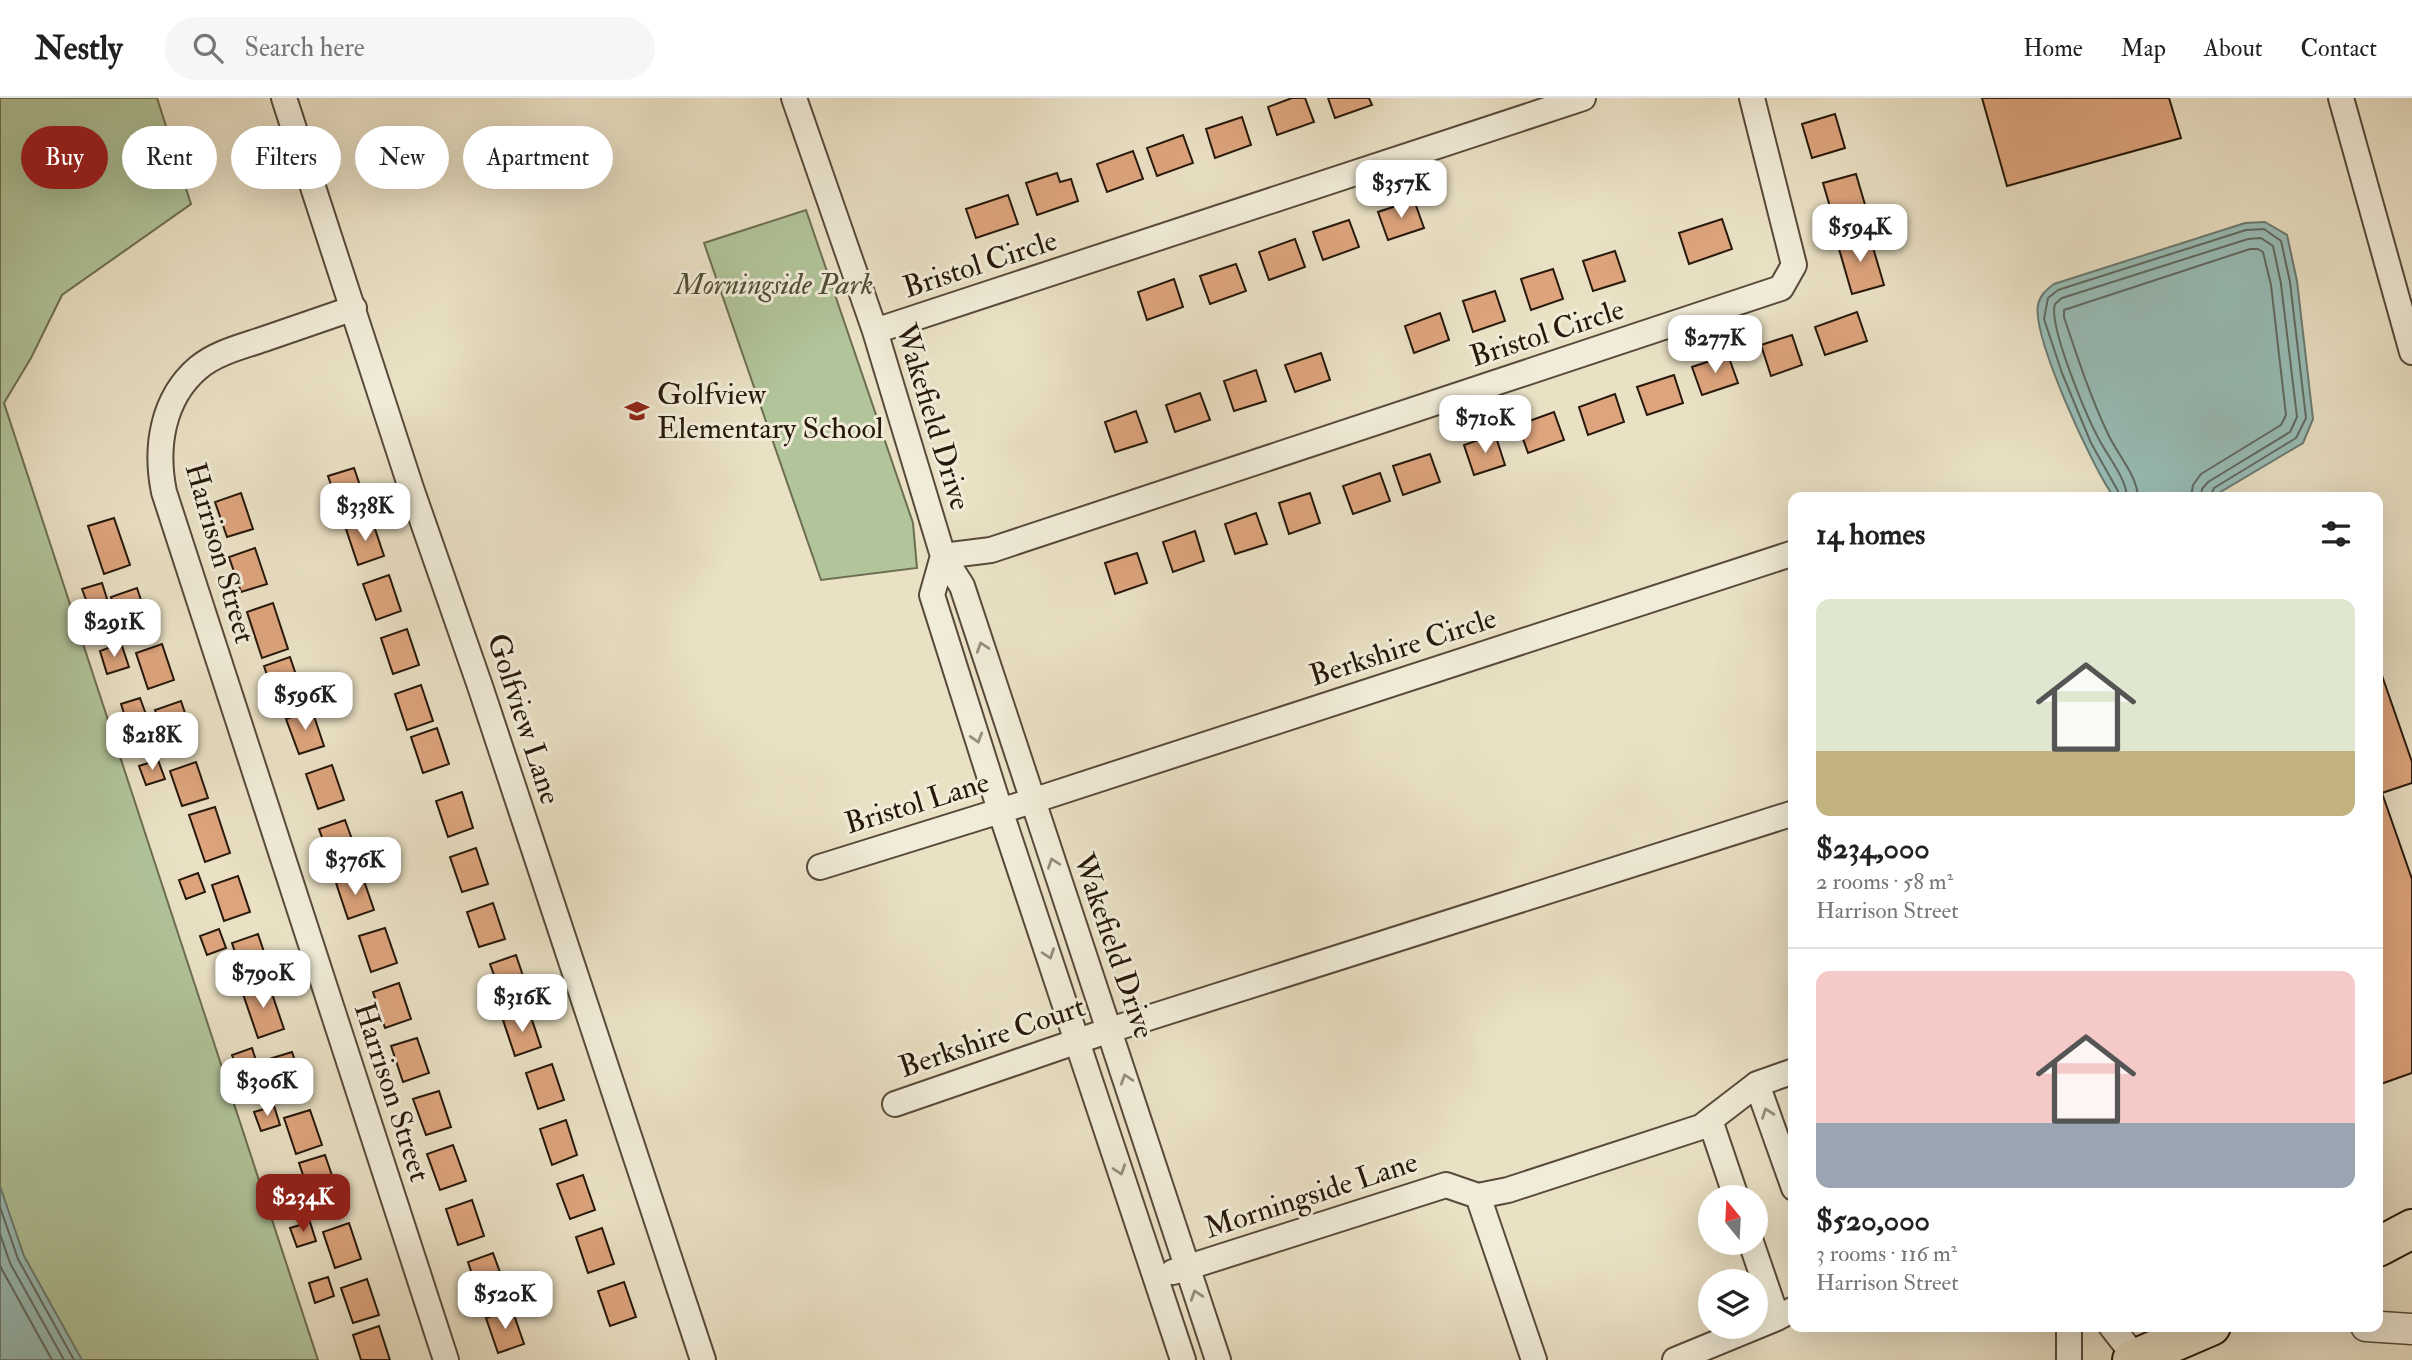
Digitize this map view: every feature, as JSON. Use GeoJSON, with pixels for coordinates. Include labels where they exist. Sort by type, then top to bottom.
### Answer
{"type":"FeatureCollection","features":[{"type":"Feature","properties":{"kind":"main road"},"geometry":{"type":"LineString","coordinates":[[2383,1244],[2412,1229]]}},
{"type":"Feature","properties":{"kind":"main road"},"geometry":{"type":"LineString","coordinates":[[2134,1359],[2197,1332]]}},
{"type":"Feature","properties":{"kind":"street","name":"Golfview Lane"},"geometry":{"type":"LineString","coordinates":[[284,98],[411,488],[480,686],[703,1360]]}},
{"type":"Feature","properties":{"kind":"street","name":"Wakefield Drive"},"geometry":{"type":"LineString","coordinates":[[794,98],[875,331],[943,556],[962,586],[1218,1360]]}},
{"type":"Feature","properties":{"kind":"street","name":"Bristol Circle"},"geometry":{"type":"LineString","coordinates":[[875,331],[1583,98]]}},
{"type":"Feature","properties":{"kind":"street","name":"Bristol Circle"},"geometry":{"type":"LineString","coordinates":[[943,556],[991,550],[1781,288],[1794,265],[1752,98]]}},
{"type":"Feature","properties":{"kind":"street"},"geometry":{"type":"LineString","coordinates":[[2341,98],[2412,352]]}},
{"type":"Feature","properties":{"kind":"street","name":"Harrison Street"},"geometry":{"type":"LineString","coordinates":[[354,308],[236,349],[216,357],[198,369],[167,412],[160,440],[159,467],[168,505],[446,1360]]}},
{"type":"Feature","properties":{"kind":"street","name":"Berkshire Circle"},"geometry":{"type":"LineString","coordinates":[[1032,800],[1788,555]]}},
{"type":"Feature","properties":{"kind":"street","name":"Wakefield Drive"},"geometry":{"type":"LineString","coordinates":[[943,556],[932,595],[1000,810],[1183,1360]]}},
{"type":"Feature","properties":{"kind":"street","name":"Bristol Lane"},"geometry":{"type":"LineString","coordinates":[[820,867],[1032,800]]}},
{"type":"Feature","properties":{"kind":"street"},"geometry":{"type":"LineString","coordinates":[[1110,1030],[1788,815]]}},
{"type":"Feature","properties":{"kind":"street","name":"Berkshire Court"},"geometry":{"type":"LineString","coordinates":[[895,1104],[1110,1030]]}},
{"type":"Feature","properties":{"kind":"street","name":"Morningside Lane"},"geometry":{"type":"LineString","coordinates":[[1156,1279],[1446,1185],[1478,1196],[1508,1190],[1701,1127],[1757,1084],[1788,1073]]}},
{"type":"Feature","properties":{"kind":"street"},"geometry":{"type":"LineString","coordinates":[[1757,1084],[1788,1171]]}},
{"type":"Feature","properties":{"kind":"street"},"geometry":{"type":"LineString","coordinates":[[1710,1120],[1732,1185]]}},
{"type":"Feature","properties":{"kind":"street"},"geometry":{"type":"LineString","coordinates":[[1478,1196],[1534,1360]]}},
{"type":"Feature","properties":{"kind":"street"},"geometry":{"type":"LineString","coordinates":[[1675,1360],[1785,1314],[1757,1255]]}},
{"type":"Feature","properties":{"kind":"street"},"geometry":{"type":"LineString","coordinates":[[2383,1327],[2412,1329]]}},
{"type":"Feature","properties":{"kind":"street"},"geometry":{"type":"LineString","coordinates":[[2069,1332],[2069,1360]]}},
{"type":"Feature","properties":{"kind":"street"},"geometry":{"type":"LineString","coordinates":[[2115,1332],[2134,1359]]}},
{"type":"Feature","properties":{"kind":"green space"},"geometry":{"type":"Polygon","coordinates":[[[0,98],[157,98],[166,126],[122,126],[122,189],[186,189],[191,204],[62,295],[31,358],[4,403],[318,1360],[0,1360],[0,98]]]}},
{"type":"Feature","properties":{"kind":"green space","name":"Morningside Park"},"geometry":{"type":"Polygon","coordinates":[[[806,210],[913,523],[917,568],[821,580],[704,243],[806,210]]]}},
{"type":"Feature","properties":{"kind":"water"},"geometry":{"type":"Polygon","coordinates":[[[2265,222],[2287,235],[2297,281],[2313,419],[2303,443],[2220,492],[2111,492],[2079,432],[2044,345],[2039,321],[2040,298],[2054,284],[2245,223],[2265,222]]]}},
{"type":"Feature","properties":{"kind":"water"},"geometry":{"type":"Polygon","coordinates":[[[0,1186],[24,1256],[82,1360],[0,1360],[0,1186]]]}},
{"type":"Feature","properties":{"kind":"building"},"geometry":{"type":"Polygon","coordinates":[[[1292,98],[1305,98],[1314,122],[1277,135],[1268,107],[1292,98]]]}},
{"type":"Feature","properties":{"kind":"building"},"geometry":{"type":"Polygon","coordinates":[[[1328,98],[1369,98],[1372,105],[1335,118],[1328,98]]]}},
{"type":"Feature","properties":{"kind":"building"},"geometry":{"type":"Polygon","coordinates":[[[1982,98],[2169,98],[2181,138],[2007,186],[1982,98]]]}},
{"type":"Feature","properties":{"kind":"building"},"geometry":{"type":"Polygon","coordinates":[[[1835,114],[1845,148],[1812,158],[1802,124],[1835,114]]]}},
{"type":"Feature","properties":{"kind":"building"},"geometry":{"type":"Polygon","coordinates":[[[1242,117],[1251,145],[1215,158],[1206,129],[1242,117]]]}},
{"type":"Feature","properties":{"kind":"building"},"geometry":{"type":"Polygon","coordinates":[[[1183,135],[1193,163],[1157,176],[1147,148],[1183,135]]]}},
{"type":"Feature","properties":{"kind":"building"},"geometry":{"type":"Polygon","coordinates":[[[1133,151],[1143,179],[1107,192],[1097,164],[1133,151]]]}},
{"type":"Feature","properties":{"kind":"building"},"geometry":{"type":"Polygon","coordinates":[[[1057,173],[1060,182],[1071,179],[1078,201],[1037,215],[1026,183],[1057,173]]]}},
{"type":"Feature","properties":{"kind":"building"},"geometry":{"type":"Polygon","coordinates":[[[1856,174],[1866,208],[1833,217],[1823,183],[1856,174]]]}},
{"type":"Feature","properties":{"kind":"building"},"geometry":{"type":"Polygon","coordinates":[[[1008,195],[1018,224],[976,238],[966,209],[1008,195]]]}},
{"type":"Feature","properties":{"kind":"building"},"geometry":{"type":"Polygon","coordinates":[[[1414,200],[1424,228],[1388,240],[1378,212],[1414,200]]]}},
{"type":"Feature","properties":{"kind":"building"},"geometry":{"type":"Polygon","coordinates":[[[1722,219],[1732,249],[1689,264],[1679,233],[1722,219]]]}},
{"type":"Feature","properties":{"kind":"building"},"geometry":{"type":"Polygon","coordinates":[[[1349,220],[1359,247],[1323,260],[1313,232],[1349,220]]]}},
{"type":"Feature","properties":{"kind":"building"},"geometry":{"type":"Polygon","coordinates":[[[1869,234],[1884,285],[1852,294],[1837,242],[1869,234]]]}},
{"type":"Feature","properties":{"kind":"building"},"geometry":{"type":"Polygon","coordinates":[[[1295,239],[1305,267],[1269,280],[1259,252],[1295,239]]]}},
{"type":"Feature","properties":{"kind":"building"},"geometry":{"type":"Polygon","coordinates":[[[1615,251],[1625,281],[1593,291],[1583,261],[1615,251]]]}},
{"type":"Feature","properties":{"kind":"building"},"geometry":{"type":"Polygon","coordinates":[[[1236,264],[1246,291],[1210,304],[1200,276],[1236,264]]]}},
{"type":"Feature","properties":{"kind":"building"},"geometry":{"type":"Polygon","coordinates":[[[1553,269],[1563,299],[1531,310],[1521,279],[1553,269]]]}},
{"type":"Feature","properties":{"kind":"building"},"geometry":{"type":"Polygon","coordinates":[[[1174,279],[1183,307],[1147,320],[1138,292],[1174,279]]]}},
{"type":"Feature","properties":{"kind":"building"},"geometry":{"type":"Polygon","coordinates":[[[1495,291],[1505,321],[1473,332],[1463,301],[1495,291]]]}},
{"type":"Feature","properties":{"kind":"building"},"geometry":{"type":"Polygon","coordinates":[[[1857,312],[1867,341],[1825,355],[1815,327],[1857,312]]]}},
{"type":"Feature","properties":{"kind":"building"},"geometry":{"type":"Polygon","coordinates":[[[1440,313],[1449,340],[1414,353],[1405,326],[1440,313]]]}},
{"type":"Feature","properties":{"kind":"building"},"geometry":{"type":"Polygon","coordinates":[[[1792,335],[1802,365],[1771,376],[1761,345],[1792,335]]]}},
{"type":"Feature","properties":{"kind":"building"},"geometry":{"type":"Polygon","coordinates":[[[1321,353],[1330,380],[1295,392],[1285,365],[1321,353]]]}},
{"type":"Feature","properties":{"kind":"building"},"geometry":{"type":"Polygon","coordinates":[[[1728,355],[1738,383],[1702,395],[1692,367],[1728,355]]]}},
{"type":"Feature","properties":{"kind":"building"},"geometry":{"type":"Polygon","coordinates":[[[1256,370],[1266,401],[1234,411],[1224,381],[1256,370]]]}},
{"type":"Feature","properties":{"kind":"building"},"geometry":{"type":"Polygon","coordinates":[[[1674,375],[1683,403],[1647,415],[1637,387],[1674,375]]]}},
{"type":"Feature","properties":{"kind":"building"},"geometry":{"type":"Polygon","coordinates":[[[1200,393],[1210,420],[1175,432],[1166,405],[1200,393]]]}},
{"type":"Feature","properties":{"kind":"building"},"geometry":{"type":"Polygon","coordinates":[[[1615,394],[1624,422],[1588,435],[1579,407],[1615,394]]]}},
{"type":"Feature","properties":{"kind":"building"},"geometry":{"type":"Polygon","coordinates":[[[1136,411],[1147,442],[1115,452],[1105,422],[1136,411]]]}},
{"type":"Feature","properties":{"kind":"building"},"geometry":{"type":"Polygon","coordinates":[[[1554,412],[1564,440],[1528,453],[1518,425],[1554,412]]]}},
{"type":"Feature","properties":{"kind":"building"},"geometry":{"type":"Polygon","coordinates":[[[1495,434],[1505,465],[1474,475],[1464,445],[1495,434]]]}},
{"type":"Feature","properties":{"kind":"building"},"geometry":{"type":"Polygon","coordinates":[[[1430,454],[1440,482],[1403,495],[1393,466],[1430,454]]]}},
{"type":"Feature","properties":{"kind":"building"},"geometry":{"type":"Polygon","coordinates":[[[354,468],[366,503],[340,512],[328,476],[354,468]]]}},
{"type":"Feature","properties":{"kind":"building"},"geometry":{"type":"Polygon","coordinates":[[[1380,473],[1390,501],[1353,514],[1343,486],[1380,473]]]}},
{"type":"Feature","properties":{"kind":"building"},"geometry":{"type":"Polygon","coordinates":[[[241,493],[253,529],[227,537],[215,502],[241,493]]]}},
{"type":"Feature","properties":{"kind":"building"},"geometry":{"type":"Polygon","coordinates":[[[1310,493],[1320,523],[1289,534],[1279,503],[1310,493]]]}},
{"type":"Feature","properties":{"kind":"building"},"geometry":{"type":"Polygon","coordinates":[[[1256,513],[1267,544],[1235,554],[1225,524],[1256,513]]]}},
{"type":"Feature","properties":{"kind":"building"},"geometry":{"type":"Polygon","coordinates":[[[114,518],[130,565],[104,574],[88,526],[114,518]]]}},
{"type":"Feature","properties":{"kind":"building"},"geometry":{"type":"Polygon","coordinates":[[[372,520],[384,556],[358,565],[346,529],[372,520]]]}},
{"type":"Feature","properties":{"kind":"building"},"geometry":{"type":"Polygon","coordinates":[[[1195,531],[1204,561],[1173,572],[1163,542],[1195,531]]]}},
{"type":"Feature","properties":{"kind":"building"},"geometry":{"type":"Polygon","coordinates":[[[255,548],[267,584],[241,592],[229,557],[255,548]]]}},
{"type":"Feature","properties":{"kind":"building"},"geometry":{"type":"Polygon","coordinates":[[[1137,553],[1147,583],[1115,594],[1105,563],[1137,553]]]}},
{"type":"Feature","properties":{"kind":"building"},"geometry":{"type":"Polygon","coordinates":[[[389,575],[401,611],[376,620],[363,584],[389,575]]]}},
{"type":"Feature","properties":{"kind":"building"},"geometry":{"type":"Polygon","coordinates":[[[102,583],[108,602],[89,608],[82,589],[102,583]]]}},
{"type":"Feature","properties":{"kind":"building"},"geometry":{"type":"Polygon","coordinates":[[[137,588],[149,624],[124,632],[111,597],[137,588]]]}},
{"type":"Feature","properties":{"kind":"building"},"geometry":{"type":"Polygon","coordinates":[[[273,603],[288,649],[262,658],[247,612],[273,603]]]}},
{"type":"Feature","properties":{"kind":"building"},"geometry":{"type":"Polygon","coordinates":[[[407,629],[419,665],[393,674],[381,638],[407,629]]]}},
{"type":"Feature","properties":{"kind":"building"},"geometry":{"type":"Polygon","coordinates":[[[121,643],[129,667],[107,674],[100,651],[121,643]]]}},
{"type":"Feature","properties":{"kind":"building"},"geometry":{"type":"Polygon","coordinates":[[[162,644],[174,680],[148,689],[136,653],[162,644]]]}},
{"type":"Feature","properties":{"kind":"building"},"geometry":{"type":"Polygon","coordinates":[[[290,657],[302,693],[276,702],[264,666],[290,657]]]}},
{"type":"Feature","properties":{"kind":"building"},"geometry":{"type":"Polygon","coordinates":[[[2383,678],[2412,762],[2412,783],[2383,793],[2383,678]]]}},
{"type":"Feature","properties":{"kind":"building"},"geometry":{"type":"Polygon","coordinates":[[[421,685],[433,721],[407,730],[395,694],[421,685]]]}},
{"type":"Feature","properties":{"kind":"building"},"geometry":{"type":"Polygon","coordinates":[[[140,698],[147,717],[127,723],[121,704],[140,698]]]}},
{"type":"Feature","properties":{"kind":"building"},"geometry":{"type":"Polygon","coordinates":[[[181,701],[193,737],[167,746],[155,710],[181,701]]]}},
{"type":"Feature","properties":{"kind":"building"},"geometry":{"type":"Polygon","coordinates":[[[312,710],[324,746],[299,754],[286,719],[312,710]]]}},
{"type":"Feature","properties":{"kind":"building"},"geometry":{"type":"Polygon","coordinates":[[[437,728],[449,764],[423,773],[411,737],[437,728]]]}},
{"type":"Feature","properties":{"kind":"building"},"geometry":{"type":"Polygon","coordinates":[[[158,760],[165,779],[146,785],[139,766],[158,760]]]}},
{"type":"Feature","properties":{"kind":"building"},"geometry":{"type":"Polygon","coordinates":[[[196,762],[208,798],[182,806],[170,771],[196,762]]]}},
{"type":"Feature","properties":{"kind":"building"},"geometry":{"type":"Polygon","coordinates":[[[332,765],[344,800],[318,809],[306,774],[332,765]]]}},
{"type":"Feature","properties":{"kind":"building"},"geometry":{"type":"Polygon","coordinates":[[[462,792],[473,828],[448,837],[436,801],[462,792]]]}},
{"type":"Feature","properties":{"kind":"building"},"geometry":{"type":"Polygon","coordinates":[[[2383,796],[2412,879],[2412,1073],[2383,1083],[2383,796]]]}},
{"type":"Feature","properties":{"kind":"building"},"geometry":{"type":"Polygon","coordinates":[[[215,807],[230,853],[205,862],[189,815],[215,807]]]}},
{"type":"Feature","properties":{"kind":"building"},"geometry":{"type":"Polygon","coordinates":[[[345,820],[358,856],[332,864],[319,829],[345,820]]]}},
{"type":"Feature","properties":{"kind":"building"},"geometry":{"type":"Polygon","coordinates":[[[476,848],[488,884],[462,892],[450,857],[476,848]]]}},
{"type":"Feature","properties":{"kind":"building"},"geometry":{"type":"Polygon","coordinates":[[[198,873],[205,892],[186,899],[179,880],[198,873]]]}},
{"type":"Feature","properties":{"kind":"building"},"geometry":{"type":"Polygon","coordinates":[[[362,875],[374,910],[348,919],[336,883],[362,875]]]}},
{"type":"Feature","properties":{"kind":"building"},"geometry":{"type":"Polygon","coordinates":[[[238,876],[250,912],[224,921],[212,885],[238,876]]]}},
{"type":"Feature","properties":{"kind":"building"},"geometry":{"type":"Polygon","coordinates":[[[493,903],[505,939],[479,947],[467,912],[493,903]]]}},
{"type":"Feature","properties":{"kind":"building"},"geometry":{"type":"Polygon","coordinates":[[[385,928],[397,963],[371,972],[359,936],[385,928]]]}},
{"type":"Feature","properties":{"kind":"building"},"geometry":{"type":"Polygon","coordinates":[[[219,929],[226,948],[207,955],[200,936],[219,929]]]}},
{"type":"Feature","properties":{"kind":"building"},"geometry":{"type":"Polygon","coordinates":[[[258,934],[270,970],[244,979],[232,943],[258,934]]]}},
{"type":"Feature","properties":{"kind":"building"},"geometry":{"type":"Polygon","coordinates":[[[516,955],[528,991],[503,1000],[490,964],[516,955]]]}},
{"type":"Feature","properties":{"kind":"building"},"geometry":{"type":"Polygon","coordinates":[[[268,982],[284,1029],[258,1038],[242,991],[268,982]]]}},
{"type":"Feature","properties":{"kind":"building"},"geometry":{"type":"Polygon","coordinates":[[[399,983],[411,1019],[385,1028],[373,992],[399,983]]]}},
{"type":"Feature","properties":{"kind":"building"},"geometry":{"type":"Polygon","coordinates":[[[529,1011],[541,1047],[515,1056],[503,1020],[529,1011]]]}},
{"type":"Feature","properties":{"kind":"building"},"geometry":{"type":"Polygon","coordinates":[[[417,1038],[429,1073],[403,1082],[391,1046],[417,1038]]]}},
{"type":"Feature","properties":{"kind":"building"},"geometry":{"type":"Polygon","coordinates":[[[252,1048],[258,1067],[239,1074],[232,1055],[252,1048]]]}},
{"type":"Feature","properties":{"kind":"building"},"geometry":{"type":"Polygon","coordinates":[[[292,1052],[304,1087],[278,1096],[266,1060],[292,1052]]]}},
{"type":"Feature","properties":{"kind":"building"},"geometry":{"type":"Polygon","coordinates":[[[552,1064],[564,1100],[538,1109],[526,1073],[552,1064]]]}},
{"type":"Feature","properties":{"kind":"building"},"geometry":{"type":"Polygon","coordinates":[[[439,1091],[451,1127],[426,1135],[413,1099],[439,1091]]]}},
{"type":"Feature","properties":{"kind":"building"},"geometry":{"type":"Polygon","coordinates":[[[274,1106],[280,1125],[261,1131],[254,1112],[274,1106]]]}},
{"type":"Feature","properties":{"kind":"building"},"geometry":{"type":"Polygon","coordinates":[[[310,1110],[322,1145],[296,1154],[284,1118],[310,1110]]]}},
{"type":"Feature","properties":{"kind":"building"},"geometry":{"type":"Polygon","coordinates":[[[566,1120],[577,1155],[552,1165],[540,1129],[566,1120]]]}},
{"type":"Feature","properties":{"kind":"building"},"geometry":{"type":"Polygon","coordinates":[[[453,1145],[466,1181],[440,1190],[427,1154],[453,1145]]]}},
{"type":"Feature","properties":{"kind":"building"},"geometry":{"type":"Polygon","coordinates":[[[325,1155],[341,1202],[315,1211],[299,1163],[325,1155]]]}},
{"type":"Feature","properties":{"kind":"building"},"geometry":{"type":"Polygon","coordinates":[[[583,1175],[595,1210],[570,1219],[557,1184],[583,1175]]]}},
{"type":"Feature","properties":{"kind":"building"},"geometry":{"type":"Polygon","coordinates":[[[472,1200],[484,1236],[458,1245],[446,1209],[472,1200]]]}},
{"type":"Feature","properties":{"kind":"building"},"geometry":{"type":"Polygon","coordinates":[[[310,1222],[316,1241],[297,1247],[290,1228],[310,1222]]]}},
{"type":"Feature","properties":{"kind":"building"},"geometry":{"type":"Polygon","coordinates":[[[349,1223],[361,1259],[335,1268],[323,1232],[349,1223]]]}},
{"type":"Feature","properties":{"kind":"building"},"geometry":{"type":"Polygon","coordinates":[[[602,1228],[614,1264],[588,1273],[576,1237],[602,1228]]]}},
{"type":"Feature","properties":{"kind":"building"},"geometry":{"type":"Polygon","coordinates":[[[493,1253],[506,1289],[480,1298],[468,1262],[493,1253]]]}},
{"type":"Feature","properties":{"kind":"building"},"geometry":{"type":"Polygon","coordinates":[[[328,1277],[334,1296],[315,1303],[309,1283],[328,1277]]]}},
{"type":"Feature","properties":{"kind":"building"},"geometry":{"type":"Polygon","coordinates":[[[367,1279],[379,1315],[353,1323],[341,1288],[367,1279]]]}},
{"type":"Feature","properties":{"kind":"building"},"geometry":{"type":"Polygon","coordinates":[[[624,1282],[636,1317],[610,1326],[598,1291],[624,1282]]]}},
{"type":"Feature","properties":{"kind":"building"},"geometry":{"type":"Polygon","coordinates":[[[512,1309],[524,1344],[498,1353],[486,1318],[512,1309]]]}},
{"type":"Feature","properties":{"kind":"building"},"geometry":{"type":"Polygon","coordinates":[[[379,1326],[390,1360],[361,1360],[353,1335],[379,1326]]]}},
{"type":"Feature","properties":{"kind":"place","name":"Golfview Elementary School"},"geometry":{"type":"Point","coordinates":[637,411]}}]}
